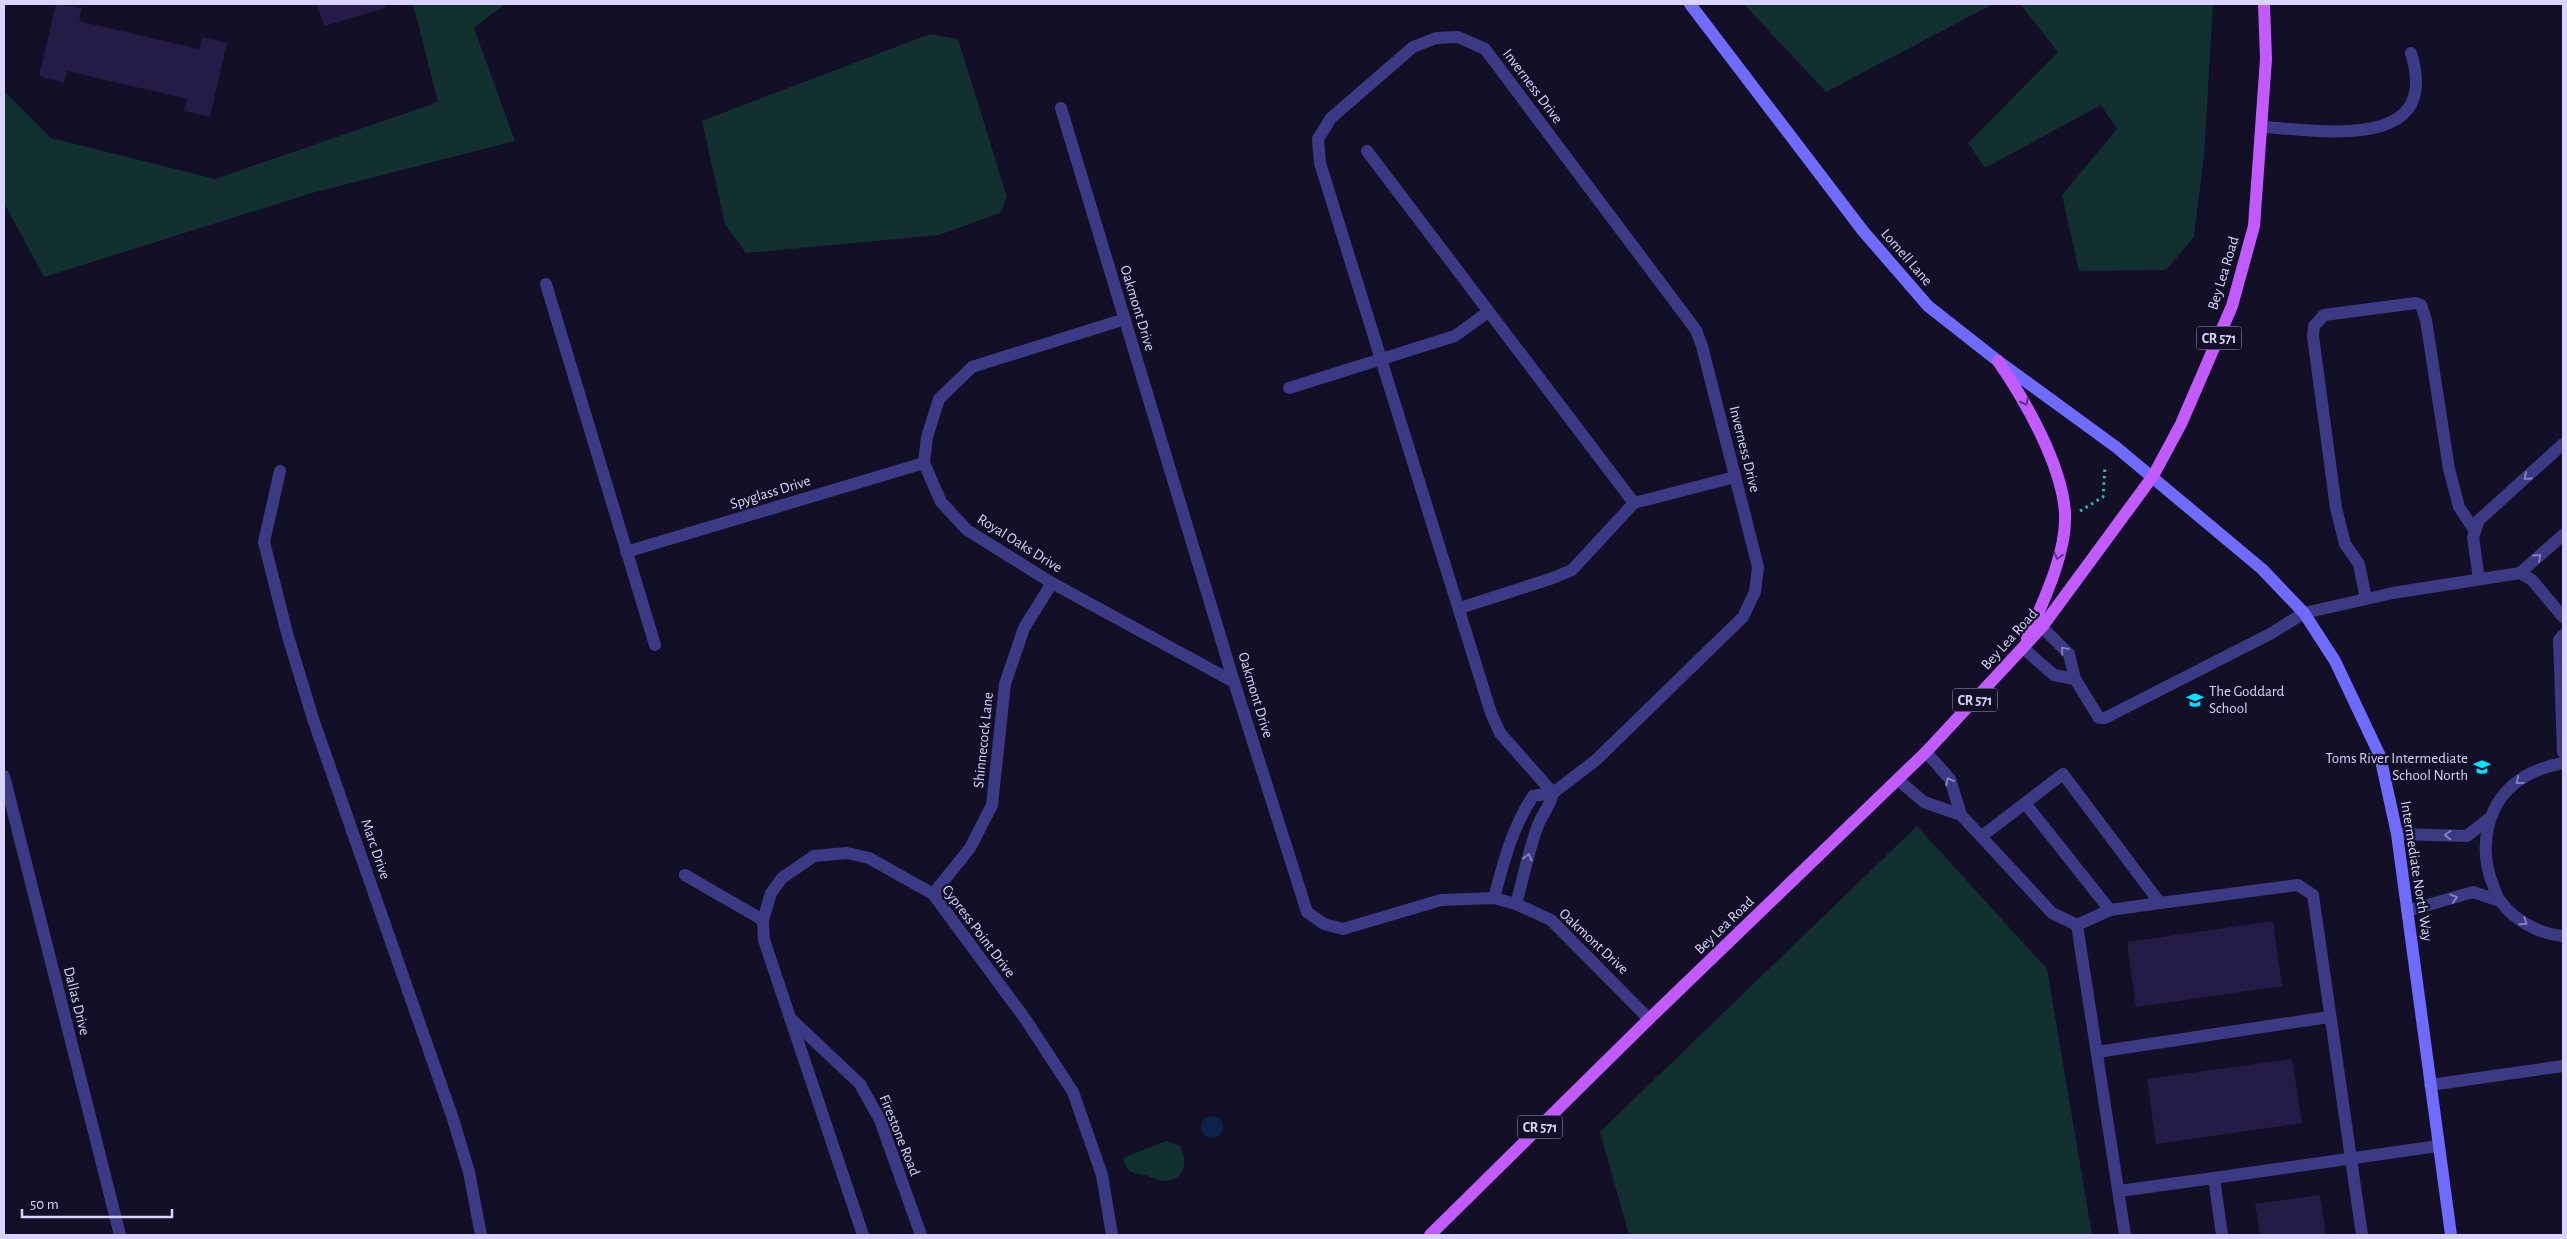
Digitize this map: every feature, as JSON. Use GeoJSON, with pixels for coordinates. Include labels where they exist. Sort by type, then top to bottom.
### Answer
{"type":"FeatureCollection","features":[{"type":"Feature","properties":{"kind":"main road","name":"Bey Lea Road"},"geometry":{"type":"LineString","coordinates":[[1430,1235],[1649,1019],[1926,752],[2042,627],[2153,476],[2181,424],[2232,306],[2254,226],[2266,59],[2264,4]]}},
{"type":"Feature","properties":{"kind":"main road"},"geometry":{"type":"LineString","coordinates":[[1998,361],[2020,392],[2040,432],[2061,488],[2065,513],[2062,539],[2048,591],[2023,648]]}},
{"type":"Feature","properties":{"kind":"street","name":"Lomell Lane"},"geometry":{"type":"LineString","coordinates":[[1690,4],[1863,231],[1928,306],[1998,361],[2103,437],[2153,476]]}},
{"type":"Feature","properties":{"kind":"street","name":"Inverness Drive"},"geometry":{"type":"LineString","coordinates":[[1494,898],[1510,838],[1533,796],[1553,793],[1596,760],[1743,617],[1755,592],[1758,567],[1702,346],[1696,330],[1485,49],[1458,37],[1436,38],[1413,47],[1331,118],[1318,139],[1320,163],[1460,608],[1491,713],[1500,733],[1553,793]]}},
{"type":"Feature","properties":{"kind":"street"},"geometry":{"type":"LineString","coordinates":[[2262,127],[2351,131],[2381,128],[2405,114],[2414,99],[2417,72],[2411,53]]}},
{"type":"Feature","properties":{"kind":"street","name":"Oakmont Drive"},"geometry":{"type":"LineString","coordinates":[[1061,108],[1234,682],[1307,912],[1324,924],[1343,929],[1441,900],[1494,898],[1516,904],[1550,920],[1649,1019]]}},
{"type":"Feature","properties":{"kind":"street"},"geometry":{"type":"LineString","coordinates":[[1367,151],[1634,502]]}},
{"type":"Feature","properties":{"kind":"street"},"geometry":{"type":"LineString","coordinates":[[546,284],[655,645]]}},
{"type":"Feature","properties":{"kind":"street"},"geometry":{"type":"LineString","coordinates":[[2366,599],[2359,564],[2345,544],[2336,508],[2313,336],[2314,326],[2324,315],[2416,303],[2421,305],[2426,320],[2449,469],[2459,507],[2476,531]]}},
{"type":"Feature","properties":{"kind":"street"},"geometry":{"type":"LineString","coordinates":[[1289,388],[1455,336],[1488,312]]}},
{"type":"Feature","properties":{"kind":"street"},"geometry":{"type":"LineString","coordinates":[[924,463],[927,437],[939,399],[972,368],[1125,319]]}},
{"type":"Feature","properties":{"kind":"street"},"geometry":{"type":"LineString","coordinates":[[2479,579],[2473,538],[2479,520],[2563,444]]}},
{"type":"Feature","properties":{"kind":"street","name":"Spyglass Drive"},"geometry":{"type":"LineString","coordinates":[[626,552],[924,463]]}},
{"type":"Feature","properties":{"kind":"street","name":"Royal Oaks Drive"},"geometry":{"type":"LineString","coordinates":[[924,463],[941,502],[967,530],[1052,583],[1234,682]]}},
{"type":"Feature","properties":{"kind":"street","name":"Marc Drive"},"geometry":{"type":"LineString","coordinates":[[280,471],[264,542],[287,633],[313,719],[453,1119],[469,1172],[481,1235]]}},
{"type":"Feature","properties":{"kind":"street","name":"Intermediate North Way"},"geometry":{"type":"LineString","coordinates":[[2153,476],[2262,568],[2304,613],[2335,661],[2380,756],[2397,834],[2451,1235]]}},
{"type":"Feature","properties":{"kind":"street"},"geometry":{"type":"LineString","coordinates":[[1460,608],[1572,570],[1634,502],[1734,477]]}},
{"type":"Feature","properties":{"kind":"street"},"geometry":{"type":"LineString","coordinates":[[2042,627],[2069,654],[2075,679],[2094,714],[2099,718],[2105,718],[2270,634],[2304,613],[2366,599],[2520,573],[2563,535]]}},
{"type":"Feature","properties":{"kind":"street"},"geometry":{"type":"LineString","coordinates":[[2520,573],[2532,580],[2563,617]]}},
{"type":"Feature","properties":{"kind":"street","name":"Shinnecock Lane"},"geometry":{"type":"LineString","coordinates":[[933,894],[970,848],[992,805],[1005,684],[1024,628],[1052,583]]}},
{"type":"Feature","properties":{"kind":"street"},"geometry":{"type":"LineString","coordinates":[[2563,635],[2558,640],[2563,752]]}},
{"type":"Feature","properties":{"kind":"street"},"geometry":{"type":"LineString","coordinates":[[2023,648],[2054,675],[2075,679]]}},
{"type":"Feature","properties":{"kind":"street"},"geometry":{"type":"LineString","coordinates":[[1926,752],[1950,779],[1961,815]]}},
{"type":"Feature","properties":{"kind":"street"},"geometry":{"type":"LineString","coordinates":[[2500,901],[2487,869],[2485,843],[2490,817],[2502,796],[2520,780],[2540,768],[2563,763]]}},
{"type":"Feature","properties":{"kind":"street"},"geometry":{"type":"LineString","coordinates":[[1982,836],[2063,774],[2160,903]]}},
{"type":"Feature","properties":{"kind":"street","name":"Dallas Drive"},"geometry":{"type":"LineString","coordinates":[[4,776],[120,1235]]}},
{"type":"Feature","properties":{"kind":"street"},"geometry":{"type":"LineString","coordinates":[[1898,780],[1924,802],[1961,815],[2052,913],[2077,925]]}},
{"type":"Feature","properties":{"kind":"street"},"geometry":{"type":"LineString","coordinates":[[1516,904],[1538,825],[1549,809],[1553,793]]}},
{"type":"Feature","properties":{"kind":"street"},"geometry":{"type":"LineString","coordinates":[[2025,803],[2110,910]]}},
{"type":"Feature","properties":{"kind":"street"},"geometry":{"type":"LineString","coordinates":[[2397,834],[2467,836],[2490,817]]}},
{"type":"Feature","properties":{"kind":"street","name":"Cypress Point Drive"},"geometry":{"type":"LineString","coordinates":[[863,1235],[764,940],[763,920],[771,893],[782,878],[814,856],[847,853],[869,858],[933,894],[1026,1020],[1073,1092],[1102,1175],[1112,1235]]}},
{"type":"Feature","properties":{"kind":"street"},"geometry":{"type":"LineString","coordinates":[[685,875],[763,920]]}},
{"type":"Feature","properties":{"kind":"street"},"geometry":{"type":"LineString","coordinates":[[2077,925],[2110,910],[2298,885],[2313,895],[2329,1018],[2362,1235]]}},
{"type":"Feature","properties":{"kind":"street"},"geometry":{"type":"LineString","coordinates":[[2407,911],[2474,892],[2500,901],[2514,914],[2536,929],[2563,936]]}},
{"type":"Feature","properties":{"kind":"street"},"geometry":{"type":"LineString","coordinates":[[2077,925],[2126,1235]]}},
{"type":"Feature","properties":{"kind":"street","name":"Firestone Road"},"geometry":{"type":"LineString","coordinates":[[789,1017],[860,1084],[880,1120],[921,1235]]}},
{"type":"Feature","properties":{"kind":"street"},"geometry":{"type":"LineString","coordinates":[[2097,1052],[2329,1018]]}},
{"type":"Feature","properties":{"kind":"street"},"geometry":{"type":"LineString","coordinates":[[2430,1085],[2563,1066]]}},
{"type":"Feature","properties":{"kind":"street"},"geometry":{"type":"LineString","coordinates":[[2118,1191],[2438,1146]]}},
{"type":"Feature","properties":{"kind":"street"},"geometry":{"type":"LineString","coordinates":[[2214,1178],[2222,1235]]}},
{"type":"Feature","properties":{"kind":"path"},"geometry":{"type":"LineString","coordinates":[[2075,514],[2103,497],[2105,467]]}},
{"type":"Feature","properties":{"kind":"green space"},"geometry":{"type":"Polygon","coordinates":[[[413,4],[505,4],[474,28],[515,141],[312,193],[44,277],[4,203],[4,91],[51,138],[215,179],[438,102],[413,4]]]}},
{"type":"Feature","properties":{"kind":"green space"},"geometry":{"type":"Polygon","coordinates":[[[1744,4],[1993,4],[1826,92],[1744,4]]]}},
{"type":"Feature","properties":{"kind":"green space"},"geometry":{"type":"Polygon","coordinates":[[[2020,4],[2213,4],[2204,156],[2194,237],[2166,270],[2079,271],[2062,195],[2117,129],[2101,105],[1985,168],[1968,143],[2058,52],[2020,4]]]}},
{"type":"Feature","properties":{"kind":"green space"},"geometry":{"type":"Polygon","coordinates":[[[930,34],[958,39],[1007,197],[1000,213],[939,235],[746,253],[725,224],[702,121],[930,34]]]}},
{"type":"Feature","properties":{"kind":"green space"},"geometry":{"type":"Polygon","coordinates":[[[1917,826],[2047,969],[2092,1235],[1629,1235],[1600,1132],[1917,826]]]}},
{"type":"Feature","properties":{"kind":"green space"},"geometry":{"type":"Polygon","coordinates":[[[1166,1141],[1179,1145],[1182,1149],[1183,1170],[1176,1178],[1168,1181],[1159,1180],[1129,1171],[1123,1158],[1166,1141]]]}},
{"type":"Feature","properties":{"kind":"water"},"geometry":{"type":"Polygon","coordinates":[[[1212,1116],[1220,1119],[1223,1127],[1220,1135],[1212,1138],[1204,1135],[1201,1127],[1204,1119],[1212,1116]]]}},
{"type":"Feature","properties":{"kind":"building"},"geometry":{"type":"Polygon","coordinates":[[[56,4],[82,8],[79,21],[199,49],[202,37],[227,43],[210,117],[184,111],[187,99],[67,71],[64,83],[39,76],[56,4]]]}},
{"type":"Feature","properties":{"kind":"building"},"geometry":{"type":"Polygon","coordinates":[[[317,4],[385,4],[386,8],[324,26],[317,4]]]}},
{"type":"Feature","properties":{"kind":"building"},"geometry":{"type":"Polygon","coordinates":[[[2273,921],[2282,986],[2136,1007],[2127,942],[2273,921]]]}},
{"type":"Feature","properties":{"kind":"building"},"geometry":{"type":"Polygon","coordinates":[[[2292,1059],[2302,1123],[2156,1144],[2147,1079],[2292,1059]]]}},
{"type":"Feature","properties":{"kind":"building"},"geometry":{"type":"Polygon","coordinates":[[[2320,1195],[2326,1235],[2260,1235],[2255,1204],[2320,1195]]]}},
{"type":"Feature","properties":{"kind":"place","name":"The Goddard School"},"geometry":{"type":"Point","coordinates":[2195,700]}},
{"type":"Feature","properties":{"kind":"place","name":"Toms River Intermediate School North"},"geometry":{"type":"Point","coordinates":[2482,767]}}]}
